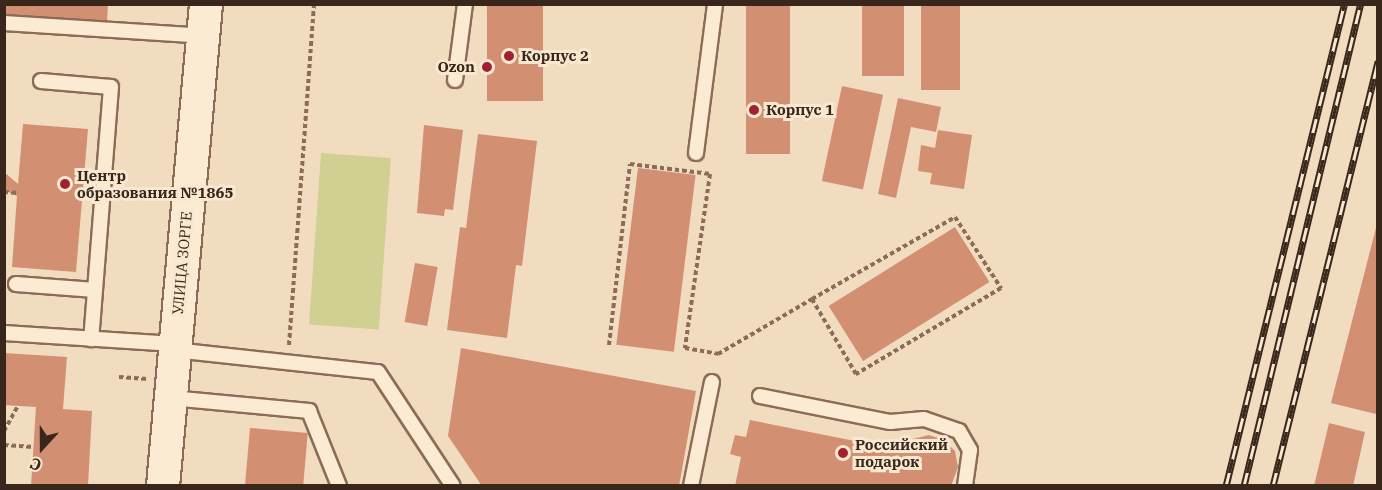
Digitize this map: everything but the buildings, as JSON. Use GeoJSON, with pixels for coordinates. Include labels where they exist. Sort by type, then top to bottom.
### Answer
{"type":"FeatureCollection","features":[{"type":"Feature","properties":{"kind":"street","name":"УЛИЦА ЗОРГЕ"},"geometry":{"type":"LineString","coordinates":[[163,486],[206,4]]}},
{"type":"Feature","properties":{"kind":"lane"},"geometry":{"type":"LineString","coordinates":[[455,80],[465,4]]}},
{"type":"Feature","properties":{"kind":"lane"},"geometry":{"type":"LineString","coordinates":[[696,153],[715,4]]}},
{"type":"Feature","properties":{"kind":"lane"},"geometry":{"type":"LineString","coordinates":[[4,23],[203,36]]}},
{"type":"Feature","properties":{"kind":"lane"},"geometry":{"type":"LineString","coordinates":[[41,81],[111,87],[91,339]]}},
{"type":"Feature","properties":{"kind":"lane"},"geometry":{"type":"LineString","coordinates":[[16,284],[95,290]]}},
{"type":"Feature","properties":{"kind":"lane"},"geometry":{"type":"LineString","coordinates":[[4,333],[174,347],[378,372],[453,486]]}},
{"type":"Feature","properties":{"kind":"lane"},"geometry":{"type":"LineString","coordinates":[[692,486],[712,382]]}},
{"type":"Feature","properties":{"kind":"lane"},"geometry":{"type":"LineString","coordinates":[[760,396],[890,422],[924,419],[958,431],[970,450],[965,486]]}},
{"type":"Feature","properties":{"kind":"lane"},"geometry":{"type":"LineString","coordinates":[[171,398],[309,411],[339,486]]}},
{"type":"Feature","properties":{"kind":"path"},"geometry":{"type":"LineString","coordinates":[[288,362],[314,4]]}},
{"type":"Feature","properties":{"kind":"path"},"geometry":{"type":"LineString","coordinates":[[609,345],[630,164],[710,174],[685,348],[718,354],[812,299],[955,217],[1001,288],[856,374],[812,299]]}},
{"type":"Feature","properties":{"kind":"path"},"geometry":{"type":"LineString","coordinates":[[4,192],[18,194]]}},
{"type":"Feature","properties":{"kind":"path"},"geometry":{"type":"LineString","coordinates":[[4,431],[18,406]]}},
{"type":"Feature","properties":{"kind":"path"},"geometry":{"type":"LineString","coordinates":[[4,445],[34,447]]}},
{"type":"Feature","properties":{"kind":"green space"},"geometry":{"type":"Polygon","coordinates":[[[321,153],[391,158],[379,329],[309,325],[321,153]]]}},
{"type":"Feature","properties":{"kind":"railway"},"geometry":{"type":"LineString","coordinates":[[1226,486],[1344,4]]}},
{"type":"Feature","properties":{"kind":"railway"},"geometry":{"type":"LineString","coordinates":[[1244,486],[1361,4]]}},
{"type":"Feature","properties":{"kind":"railway"},"geometry":{"type":"LineString","coordinates":[[1273,486],[1378,61]]}},
{"type":"Feature","properties":{"kind":"place","name":"Корпус 2"},"geometry":{"type":"Point","coordinates":[509,56]}},
{"type":"Feature","properties":{"kind":"place","name":"Ozon"},"geometry":{"type":"Point","coordinates":[487,67]}},
{"type":"Feature","properties":{"kind":"place","name":"Корпус 1"},"geometry":{"type":"Point","coordinates":[754,110]}},
{"type":"Feature","properties":{"kind":"place","name":"Центр образования №1865"},"geometry":{"type":"Point","coordinates":[65,184]}},
{"type":"Feature","properties":{"kind":"place","name":"Российский подарок"},"geometry":{"type":"Point","coordinates":[843,453]}}]}
